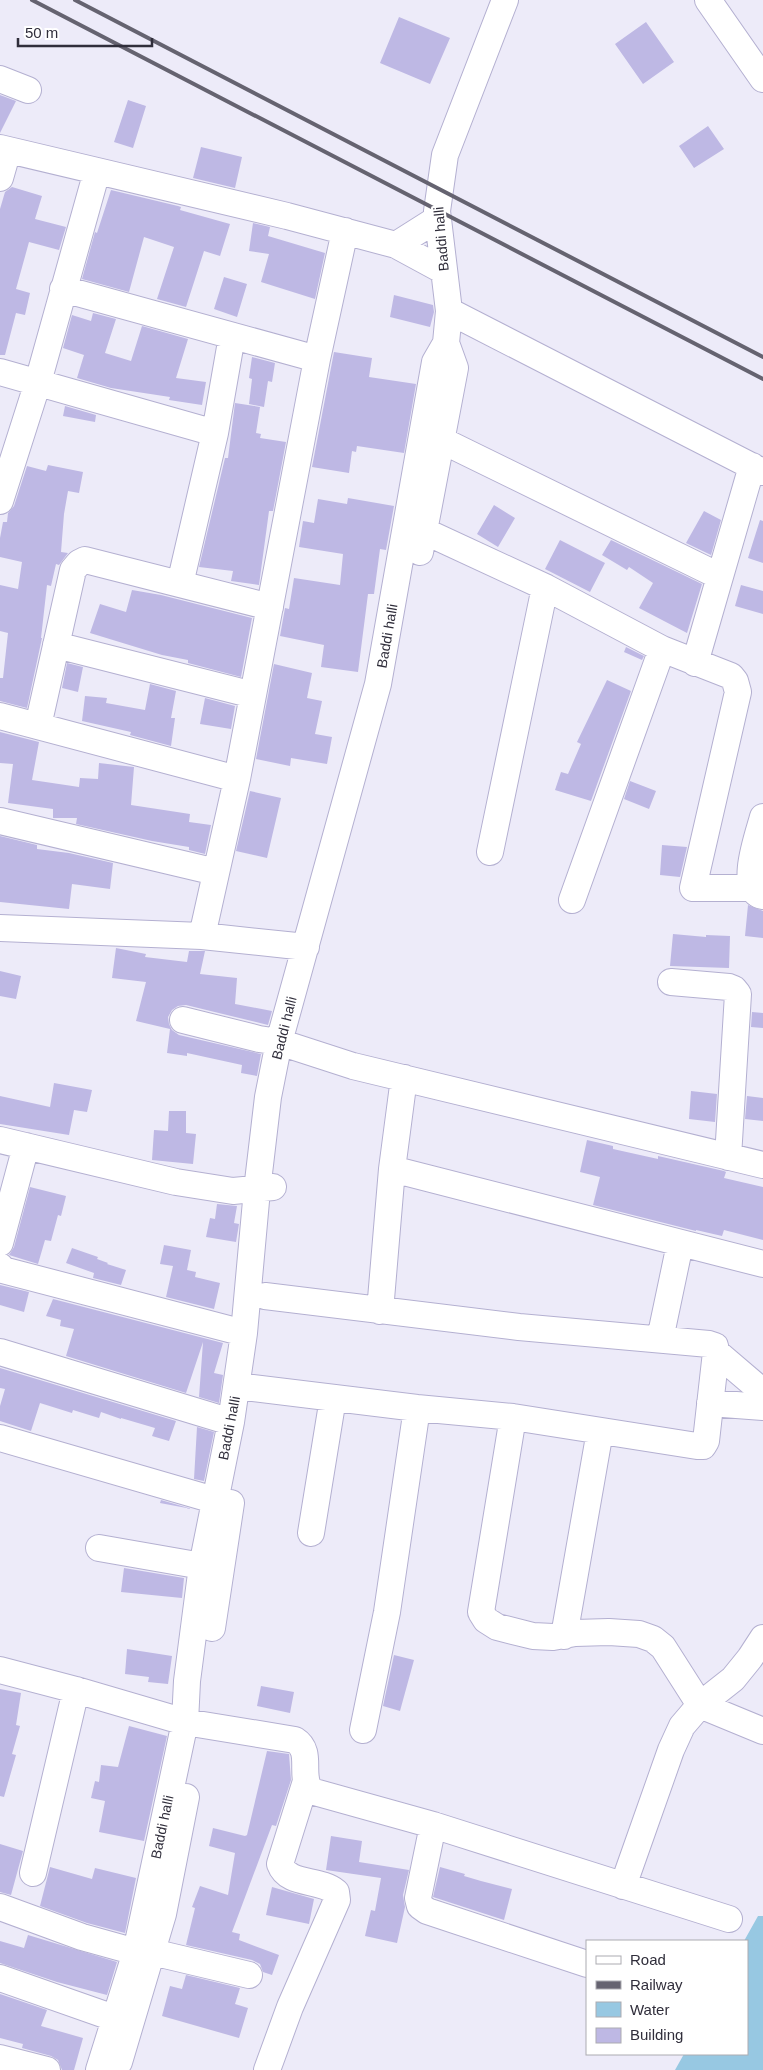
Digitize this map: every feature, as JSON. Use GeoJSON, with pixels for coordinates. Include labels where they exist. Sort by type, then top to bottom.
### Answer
{"type":"FeatureCollection","features":[{"type":"Feature","properties":{"kind":"street","name":"Baddi halli"},"geometry":{"type":"LineString","coordinates":[[110,2062],[114,2018],[144,1952],[191,1723],[187,1681],[202,1566],[231,1422],[244,1387],[244,1333],[265,1188],[268,1097],[287,1045],[306,947],[378,684],[435,362],[446,343],[449,311],[437,219],[438,196],[444,155],[506,0]]}},
{"type":"Feature","properties":{"kind":"street"},"geometry":{"type":"LineString","coordinates":[[708,0],[763,80]]}},
{"type":"Feature","properties":{"kind":"street"},"geometry":{"type":"LineString","coordinates":[[0,79],[28,90]]}},
{"type":"Feature","properties":{"kind":"street"},"geometry":{"type":"LineString","coordinates":[[0,178],[4,149],[287,216],[396,245],[444,271]]}},
{"type":"Feature","properties":{"kind":"street"},"geometry":{"type":"LineString","coordinates":[[0,501],[38,382],[98,171]]}},
{"type":"Feature","properties":{"kind":"street"},"geometry":{"type":"LineString","coordinates":[[396,245],[437,219]]}},
{"type":"Feature","properties":{"kind":"street"},"geometry":{"type":"LineString","coordinates":[[202,936],[237,779],[317,359],[346,232]]}},
{"type":"Feature","properties":{"kind":"street"},"geometry":{"type":"LineString","coordinates":[[63,289],[317,359]]}},
{"type":"Feature","properties":{"kind":"street"},"geometry":{"type":"LineString","coordinates":[[449,311],[757,469],[719,576],[695,663]]}},
{"type":"Feature","properties":{"kind":"street"},"geometry":{"type":"LineString","coordinates":[[180,584],[215,433],[232,336]]}},
{"type":"Feature","properties":{"kind":"street"},"geometry":{"type":"LineString","coordinates":[[287,1045],[327,927],[390,708],[455,368],[446,343]]}},
{"type":"Feature","properties":{"kind":"street"},"geometry":{"type":"LineString","coordinates":[[0,372],[215,433]]}},
{"type":"Feature","properties":{"kind":"street"},"geometry":{"type":"LineString","coordinates":[[441,440],[719,576]]}},
{"type":"Feature","properties":{"kind":"street"},"geometry":{"type":"LineString","coordinates":[[424,531],[545,587],[662,649],[731,676],[735,680],[738,692],[693,888],[758,892],[750,872],[763,817]]}},
{"type":"Feature","properties":{"kind":"street"},"geometry":{"type":"LineString","coordinates":[[38,726],[73,570],[79,563],[85,560],[270,607]]}},
{"type":"Feature","properties":{"kind":"street"},"geometry":{"type":"LineString","coordinates":[[490,852],[545,587]]}},
{"type":"Feature","properties":{"kind":"street"},"geometry":{"type":"LineString","coordinates":[[56,645],[253,695]]}},
{"type":"Feature","properties":{"kind":"street"},"geometry":{"type":"LineString","coordinates":[[572,900],[662,649]]}},
{"type":"Feature","properties":{"kind":"street"},"geometry":{"type":"LineString","coordinates":[[0,716],[237,779]]}},
{"type":"Feature","properties":{"kind":"street"},"geometry":{"type":"LineString","coordinates":[[0,821],[216,872]]}},
{"type":"Feature","properties":{"kind":"street"},"geometry":{"type":"LineString","coordinates":[[0,928],[202,936],[306,947]]}},
{"type":"Feature","properties":{"kind":"street"},"geometry":{"type":"LineString","coordinates":[[671,982],[729,987],[738,994],[728,1157]]}},
{"type":"Feature","properties":{"kind":"street"},"geometry":{"type":"LineString","coordinates":[[183,1020],[287,1045],[353,1066],[763,1165]]}},
{"type":"Feature","properties":{"kind":"street"},"geometry":{"type":"LineString","coordinates":[[380,1311],[392,1169],[404,1078]]}},
{"type":"Feature","properties":{"kind":"street"},"geometry":{"type":"LineString","coordinates":[[0,1140],[176,1182],[233,1191],[265,1188],[265,1296],[244,1387],[219,1582],[191,1723]]}},
{"type":"Feature","properties":{"kind":"street"},"geometry":{"type":"LineString","coordinates":[[0,1243],[26,1146]]}},
{"type":"Feature","properties":{"kind":"street"},"geometry":{"type":"LineString","coordinates":[[392,1169],[763,1264]]}},
{"type":"Feature","properties":{"kind":"street"},"geometry":{"type":"LineString","coordinates":[[660,1339],[680,1244]]}},
{"type":"Feature","properties":{"kind":"street"},"geometry":{"type":"LineString","coordinates":[[0,1266],[3,1270],[244,1333]]}},
{"type":"Feature","properties":{"kind":"street"},"geometry":{"type":"LineString","coordinates":[[244,1387],[417,1408],[513,1417],[703,1446],[706,1440],[716,1352],[715,1346],[709,1344],[519,1327],[265,1296]]}},
{"type":"Feature","properties":{"kind":"street"},"geometry":{"type":"LineString","coordinates":[[0,1352],[231,1422]]}},
{"type":"Feature","properties":{"kind":"street"},"geometry":{"type":"LineString","coordinates":[[716,1352],[763,1392]]}},
{"type":"Feature","properties":{"kind":"street"},"geometry":{"type":"LineString","coordinates":[[311,1533],[333,1398]]}},
{"type":"Feature","properties":{"kind":"street"},"geometry":{"type":"LineString","coordinates":[[710,1403],[763,1407]]}},
{"type":"Feature","properties":{"kind":"street"},"geometry":{"type":"LineString","coordinates":[[363,1730],[387,1612],[417,1408]]}},
{"type":"Feature","properties":{"kind":"street"},"geometry":{"type":"LineString","coordinates":[[513,1417],[482,1612],[486,1620],[510,1632],[533,1636],[564,1636],[575,1633],[609,1632],[639,1634],[653,1639],[663,1647],[700,1705],[763,1731]]}},
{"type":"Feature","properties":{"kind":"street"},"geometry":{"type":"LineString","coordinates":[[564,1636],[600,1431]]}},
{"type":"Feature","properties":{"kind":"street"},"geometry":{"type":"LineString","coordinates":[[0,1438],[214,1500]]}},
{"type":"Feature","properties":{"kind":"street"},"geometry":{"type":"LineString","coordinates":[[99,1548],[202,1566]]}},
{"type":"Feature","properties":{"kind":"street"},"geometry":{"type":"LineString","coordinates":[[623,1886],[671,1750],[682,1726],[700,1705],[733,1679],[763,1638]]}},
{"type":"Feature","properties":{"kind":"street"},"geometry":{"type":"LineString","coordinates":[[0,1670],[191,1723],[295,1740],[302,1744],[305,1751],[306,1781],[307,1787],[311,1791],[433,1825],[729,1919]]}},
{"type":"Feature","properties":{"kind":"street"},"geometry":{"type":"LineString","coordinates":[[32,1873],[76,1690]]}},
{"type":"Feature","properties":{"kind":"street"},"geometry":{"type":"LineString","coordinates":[[267,2070],[290,2007],[337,1900],[336,1892],[329,1886],[288,1876],[282,1871],[280,1864],[306,1781]]}},
{"type":"Feature","properties":{"kind":"street"},"geometry":{"type":"LineString","coordinates":[[433,1825],[418,1898],[420,1906],[427,1911],[586,1964]]}},
{"type":"Feature","properties":{"kind":"street"},"geometry":{"type":"LineString","coordinates":[[0,1908],[82,1937],[249,1975]]}},
{"type":"Feature","properties":{"kind":"street"},"geometry":{"type":"LineString","coordinates":[[110,2062],[144,1952]]}},
{"type":"Feature","properties":{"kind":"street"},"geometry":{"type":"LineString","coordinates":[[0,1978],[114,2018]]}},
{"type":"Feature","properties":{"kind":"street"},"geometry":{"type":"LineString","coordinates":[[0,2058],[47,2070]]}},
{"type":"Feature","properties":{"kind":"water"},"geometry":{"type":"Polygon","coordinates":[[[758,1916],[763,1916],[763,2070],[675,2070],[683,2055],[748,2055],[748,1940],[745,1940],[758,1916]]]}},
{"type":"Feature","properties":{"kind":"building"},"geometry":{"type":"Polygon","coordinates":[[[399,17],[450,38],[430,84],[380,63],[399,17]]]}},
{"type":"Feature","properties":{"kind":"building"},"geometry":{"type":"Polygon","coordinates":[[[646,22],[674,62],[643,84],[615,44],[646,22]]]}},
{"type":"Feature","properties":{"kind":"building"},"geometry":{"type":"Polygon","coordinates":[[[0,95],[16,101],[0,133],[0,95]]]}},
{"type":"Feature","properties":{"kind":"building"},"geometry":{"type":"Polygon","coordinates":[[[128,100],[146,106],[133,148],[114,142],[128,100]]]}},
{"type":"Feature","properties":{"kind":"building"},"geometry":{"type":"Polygon","coordinates":[[[708,126],[724,149],[694,168],[679,146],[708,126]]]}},
{"type":"Feature","properties":{"kind":"building"},"geometry":{"type":"Polygon","coordinates":[[[201,147],[242,157],[235,188],[193,178],[201,147]]]}},
{"type":"Feature","properties":{"kind":"building"},"geometry":{"type":"Polygon","coordinates":[[[12,187],[42,196],[35,219],[66,227],[59,250],[29,242],[16,289],[30,293],[25,315],[16,313],[5,355],[0,355],[0,209],[5,192],[12,187]]]}},
{"type":"Feature","properties":{"kind":"building"},"geometry":{"type":"Polygon","coordinates":[[[111,190],[178,206],[181,207],[180,210],[230,224],[220,256],[204,251],[186,307],[157,299],[174,247],[144,237],[129,292],[82,279],[95,232],[97,233],[111,190]]]}},
{"type":"Feature","properties":{"kind":"building"},"geometry":{"type":"Polygon","coordinates":[[[253,223],[270,227],[268,236],[325,253],[315,299],[261,282],[269,254],[249,251],[253,223]]]}},
{"type":"Feature","properties":{"kind":"building"},"geometry":{"type":"Polygon","coordinates":[[[224,277],[247,284],[237,317],[214,309],[224,277]]]}},
{"type":"Feature","properties":{"kind":"building"},"geometry":{"type":"Polygon","coordinates":[[[394,295],[433,305],[434,312],[430,327],[390,317],[394,295]]]}},
{"type":"Feature","properties":{"kind":"building"},"geometry":{"type":"Polygon","coordinates":[[[93,313],[116,319],[105,353],[131,361],[142,326],[188,339],[176,378],[206,382],[202,405],[169,400],[170,397],[111,388],[77,378],[84,355],[63,348],[72,315],[91,321],[93,313]]]}},
{"type":"Feature","properties":{"kind":"building"},"geometry":{"type":"Polygon","coordinates":[[[334,352],[372,358],[369,377],[416,384],[404,453],[357,446],[356,452],[352,451],[349,473],[312,467],[334,352]]]}},
{"type":"Feature","properties":{"kind":"building"},"geometry":{"type":"Polygon","coordinates":[[[252,357],[275,363],[272,382],[268,381],[264,407],[249,404],[252,379],[249,378],[252,357]]]}},
{"type":"Feature","properties":{"kind":"building"},"geometry":{"type":"Polygon","coordinates":[[[235,403],[260,407],[256,433],[261,434],[260,438],[286,442],[273,511],[269,511],[259,585],[231,581],[233,571],[199,567],[225,458],[228,458],[235,403]]]}},
{"type":"Feature","properties":{"kind":"building"},"geometry":{"type":"Polygon","coordinates":[[[65,406],[96,415],[95,422],[63,416],[65,406]]]}},
{"type":"Feature","properties":{"kind":"building"},"geometry":{"type":"Polygon","coordinates":[[[48,465],[83,472],[79,493],[68,491],[61,552],[68,553],[59,565],[56,564],[51,586],[47,585],[42,638],[27,708],[0,701],[0,678],[3,678],[8,633],[0,631],[0,585],[18,589],[22,562],[0,557],[0,538],[3,522],[7,522],[8,513],[14,506],[27,466],[46,471],[48,465]]]}},
{"type":"Feature","properties":{"kind":"building"},"geometry":{"type":"Polygon","coordinates":[[[348,498],[394,506],[386,550],[380,549],[374,594],[368,594],[358,672],[321,667],[324,645],[280,636],[285,608],[289,609],[294,578],[340,585],[343,554],[299,547],[303,521],[314,523],[318,499],[347,504],[348,498]]]}},
{"type":"Feature","properties":{"kind":"building"},"geometry":{"type":"Polygon","coordinates":[[[494,505],[515,518],[498,547],[477,534],[494,505]]]}},
{"type":"Feature","properties":{"kind":"building"},"geometry":{"type":"Polygon","coordinates":[[[704,511],[721,520],[711,555],[686,543],[704,511]]]}},
{"type":"Feature","properties":{"kind":"building"},"geometry":{"type":"Polygon","coordinates":[[[760,520],[763,521],[763,563],[748,558],[760,520]]]}},
{"type":"Feature","properties":{"kind":"building"},"geometry":{"type":"Polygon","coordinates":[[[560,540],[605,563],[590,592],[545,569],[560,540]]]}},
{"type":"Feature","properties":{"kind":"building"},"geometry":{"type":"Polygon","coordinates":[[[611,540],[702,584],[687,633],[639,608],[653,583],[629,567],[627,570],[602,555],[611,540]]]}},
{"type":"Feature","properties":{"kind":"building"},"geometry":{"type":"Polygon","coordinates":[[[741,585],[763,591],[763,614],[735,606],[741,585]]]}},
{"type":"Feature","properties":{"kind":"building"},"geometry":{"type":"Polygon","coordinates":[[[132,590],[161,595],[252,618],[241,677],[90,633],[100,604],[126,612],[132,590]]]}},
{"type":"Feature","properties":{"kind":"building"},"geometry":{"type":"Polygon","coordinates":[[[626,647],[644,656],[642,660],[624,652],[626,647]]]}},
{"type":"Feature","properties":{"kind":"building"},"geometry":{"type":"Polygon","coordinates":[[[67,663],[83,667],[78,692],[62,688],[67,663]]]}},
{"type":"Feature","properties":{"kind":"building"},"geometry":{"type":"Polygon","coordinates":[[[274,664],[312,673],[307,698],[322,701],[315,734],[332,737],[327,764],[291,758],[290,766],[256,759],[274,664]]]}},
{"type":"Feature","properties":{"kind":"building"},"geometry":{"type":"Polygon","coordinates":[[[607,680],[631,691],[591,801],[555,790],[561,772],[568,774],[581,744],[577,742],[607,680]]]}},
{"type":"Feature","properties":{"kind":"building"},"geometry":{"type":"Polygon","coordinates":[[[150,684],[176,691],[171,718],[175,718],[171,746],[130,735],[131,732],[82,721],[85,696],[107,698],[106,703],[145,710],[150,684]]]}},
{"type":"Feature","properties":{"kind":"building"},"geometry":{"type":"Polygon","coordinates":[[[205,698],[235,706],[231,729],[200,724],[205,698]]]}},
{"type":"Feature","properties":{"kind":"building"},"geometry":{"type":"Polygon","coordinates":[[[0,732],[39,742],[32,780],[79,787],[80,778],[98,779],[99,763],[134,767],[131,805],[190,814],[189,822],[211,825],[205,854],[189,850],[189,847],[152,841],[76,824],[77,818],[53,818],[53,809],[8,803],[13,764],[0,763],[0,732]]]}},
{"type":"Feature","properties":{"kind":"building"},"geometry":{"type":"Polygon","coordinates":[[[630,781],[656,791],[649,809],[624,799],[630,781]]]}},
{"type":"Feature","properties":{"kind":"building"},"geometry":{"type":"Polygon","coordinates":[[[250,791],[281,798],[267,858],[236,851],[250,791]]]}},
{"type":"Feature","properties":{"kind":"building"},"geometry":{"type":"Polygon","coordinates":[[[0,836],[37,845],[37,849],[69,853],[113,863],[110,889],[72,884],[69,909],[0,902],[0,836]]]}},
{"type":"Feature","properties":{"kind":"building"},"geometry":{"type":"Polygon","coordinates":[[[662,845],[687,847],[680,877],[660,875],[662,845]]]}},
{"type":"Feature","properties":{"kind":"building"},"geometry":{"type":"Polygon","coordinates":[[[748,905],[763,911],[763,938],[745,936],[748,905]]]}},
{"type":"Feature","properties":{"kind":"building"},"geometry":{"type":"Polygon","coordinates":[[[673,934],[706,937],[706,935],[730,936],[729,968],[670,966],[673,934]]]}},
{"type":"Feature","properties":{"kind":"building"},"geometry":{"type":"Polygon","coordinates":[[[116,948],[146,954],[145,957],[187,962],[189,951],[205,951],[200,974],[237,978],[235,1004],[272,1011],[268,1025],[186,1005],[178,1006],[172,1010],[168,1017],[169,1024],[172,1030],[179,1035],[261,1054],[257,1076],[241,1073],[242,1065],[187,1053],[187,1056],[167,1053],[170,1029],[136,1021],[146,982],[112,978],[116,948]]]}},
{"type":"Feature","properties":{"kind":"building"},"geometry":{"type":"Polygon","coordinates":[[[0,971],[21,976],[16,999],[0,996],[0,971]]]}},
{"type":"Feature","properties":{"kind":"building"},"geometry":{"type":"Polygon","coordinates":[[[752,1012],[763,1013],[763,1028],[751,1027],[752,1012]]]}},
{"type":"Feature","properties":{"kind":"building"},"geometry":{"type":"Polygon","coordinates":[[[54,1083],[92,1090],[87,1112],[74,1110],[69,1135],[0,1124],[0,1096],[50,1107],[54,1083]]]}},
{"type":"Feature","properties":{"kind":"building"},"geometry":{"type":"Polygon","coordinates":[[[691,1091],[717,1094],[715,1122],[689,1119],[691,1091]]]}},
{"type":"Feature","properties":{"kind":"building"},"geometry":{"type":"Polygon","coordinates":[[[747,1096],[763,1098],[763,1121],[745,1119],[747,1096]]]}},
{"type":"Feature","properties":{"kind":"building"},"geometry":{"type":"Polygon","coordinates":[[[169,1111],[186,1111],[186,1133],[196,1134],[193,1164],[152,1160],[154,1130],[168,1131],[169,1111]]]}},
{"type":"Feature","properties":{"kind":"building"},"geometry":{"type":"Polygon","coordinates":[[[587,1140],[613,1146],[613,1149],[658,1159],[658,1156],[724,1171],[726,1172],[724,1178],[763,1187],[763,1240],[724,1230],[722,1236],[696,1231],[593,1205],[600,1177],[580,1172],[587,1140]]]}},
{"type":"Feature","properties":{"kind":"building"},"geometry":{"type":"Polygon","coordinates":[[[30,1187],[66,1196],[61,1216],[58,1215],[51,1241],[45,1240],[38,1264],[9,1255],[14,1247],[30,1187]]]}},
{"type":"Feature","properties":{"kind":"building"},"geometry":{"type":"Polygon","coordinates":[[[217,1204],[237,1206],[234,1223],[239,1224],[236,1242],[206,1237],[210,1218],[215,1219],[217,1204]]]}},
{"type":"Feature","properties":{"kind":"building"},"geometry":{"type":"Polygon","coordinates":[[[164,1245],[191,1250],[187,1270],[196,1272],[195,1277],[220,1283],[214,1309],[166,1297],[173,1266],[160,1264],[164,1245]]]}},
{"type":"Feature","properties":{"kind":"building"},"geometry":{"type":"Polygon","coordinates":[[[72,1248],[98,1257],[97,1259],[107,1264],[126,1270],[121,1285],[93,1278],[94,1273],[66,1263],[72,1248]]]}},
{"type":"Feature","properties":{"kind":"building"},"geometry":{"type":"Polygon","coordinates":[[[0,1285],[29,1292],[24,1312],[0,1305],[0,1285]]]}},
{"type":"Feature","properties":{"kind":"building"},"geometry":{"type":"Polygon","coordinates":[[[53,1299],[223,1343],[214,1373],[223,1375],[219,1403],[199,1397],[203,1342],[186,1393],[66,1356],[74,1329],[60,1326],[61,1320],[46,1316],[53,1299]]]}},
{"type":"Feature","properties":{"kind":"building"},"geometry":{"type":"Polygon","coordinates":[[[0,1368],[176,1421],[169,1441],[152,1436],[155,1428],[101,1412],[99,1418],[73,1410],[72,1413],[40,1403],[31,1431],[0,1421],[0,1406],[5,1389],[0,1388],[0,1368]]]}},
{"type":"Feature","properties":{"kind":"building"},"geometry":{"type":"Polygon","coordinates":[[[197,1427],[214,1432],[204,1481],[194,1479],[197,1427]]]}},
{"type":"Feature","properties":{"kind":"building"},"geometry":{"type":"Polygon","coordinates":[[[161,1500],[192,1509],[160,1503],[161,1500]]]}},
{"type":"Feature","properties":{"kind":"building"},"geometry":{"type":"Polygon","coordinates":[[[124,1568],[184,1578],[182,1598],[121,1592],[124,1568]]]}},
{"type":"Feature","properties":{"kind":"building"},"geometry":{"type":"Polygon","coordinates":[[[127,1649],[172,1656],[168,1684],[148,1682],[149,1677],[125,1674],[127,1649]]]}},
{"type":"Feature","properties":{"kind":"building"},"geometry":{"type":"Polygon","coordinates":[[[394,1655],[414,1660],[400,1711],[383,1706],[394,1655]]]}},
{"type":"Feature","properties":{"kind":"building"},"geometry":{"type":"Polygon","coordinates":[[[261,1686],[294,1692],[290,1713],[257,1706],[261,1686]]]}},
{"type":"Feature","properties":{"kind":"building"},"geometry":{"type":"Polygon","coordinates":[[[0,1689],[21,1693],[16,1725],[20,1726],[12,1754],[16,1755],[4,1797],[0,1796],[0,1689]]]}},
{"type":"Feature","properties":{"kind":"building"},"geometry":{"type":"Polygon","coordinates":[[[129,1726],[167,1736],[144,1841],[99,1832],[105,1801],[91,1798],[95,1781],[99,1782],[101,1765],[118,1767],[129,1726]]]}},
{"type":"Feature","properties":{"kind":"building"},"geometry":{"type":"Polygon","coordinates":[[[267,1751],[289,1754],[291,1780],[276,1826],[272,1825],[232,1932],[240,1934],[239,1940],[279,1955],[272,1975],[263,1972],[260,1964],[252,1960],[186,1945],[195,1908],[192,1907],[200,1886],[228,1895],[235,1853],[209,1846],[213,1828],[247,1835],[267,1751]]]}},
{"type":"Feature","properties":{"kind":"building"},"geometry":{"type":"Polygon","coordinates":[[[331,1836],[362,1841],[359,1862],[409,1870],[403,1895],[405,1907],[397,1943],[365,1936],[371,1910],[375,1911],[381,1878],[326,1870],[331,1836]]]}},
{"type":"Feature","properties":{"kind":"building"},"geometry":{"type":"Polygon","coordinates":[[[0,1844],[23,1851],[11,1895],[0,1892],[0,1844]]]}},
{"type":"Feature","properties":{"kind":"building"},"geometry":{"type":"Polygon","coordinates":[[[50,1867],[92,1879],[95,1868],[136,1878],[125,1933],[87,1923],[40,1906],[50,1867]]]}},
{"type":"Feature","properties":{"kind":"building"},"geometry":{"type":"Polygon","coordinates":[[[440,1867],[465,1874],[464,1876],[512,1889],[504,1920],[433,1897],[440,1867]]]}},
{"type":"Feature","properties":{"kind":"building"},"geometry":{"type":"Polygon","coordinates":[[[272,1887],[314,1899],[309,1924],[266,1915],[272,1887]]]}},
{"type":"Feature","properties":{"kind":"building"},"geometry":{"type":"Polygon","coordinates":[[[28,1935],[117,1962],[107,1995],[57,1982],[0,1963],[0,1941],[24,1948],[28,1935]]]}},
{"type":"Feature","properties":{"kind":"building"},"geometry":{"type":"Polygon","coordinates":[[[186,1975],[240,1988],[235,2004],[248,2008],[239,2038],[162,2016],[170,1986],[182,1989],[186,1975]]]}},
{"type":"Feature","properties":{"kind":"building"},"geometry":{"type":"Polygon","coordinates":[[[0,1994],[47,2010],[41,2026],[83,2038],[74,2070],[62,2070],[58,2060],[51,2056],[22,2048],[23,2044],[0,2038],[0,1994]]]}},
{"type":"Feature","properties":{"kind":"railway"},"geometry":{"type":"LineString","coordinates":[[32,0],[763,379]]}},
{"type":"Feature","properties":{"kind":"railway"},"geometry":{"type":"LineString","coordinates":[[75,0],[763,357]]}}]}
